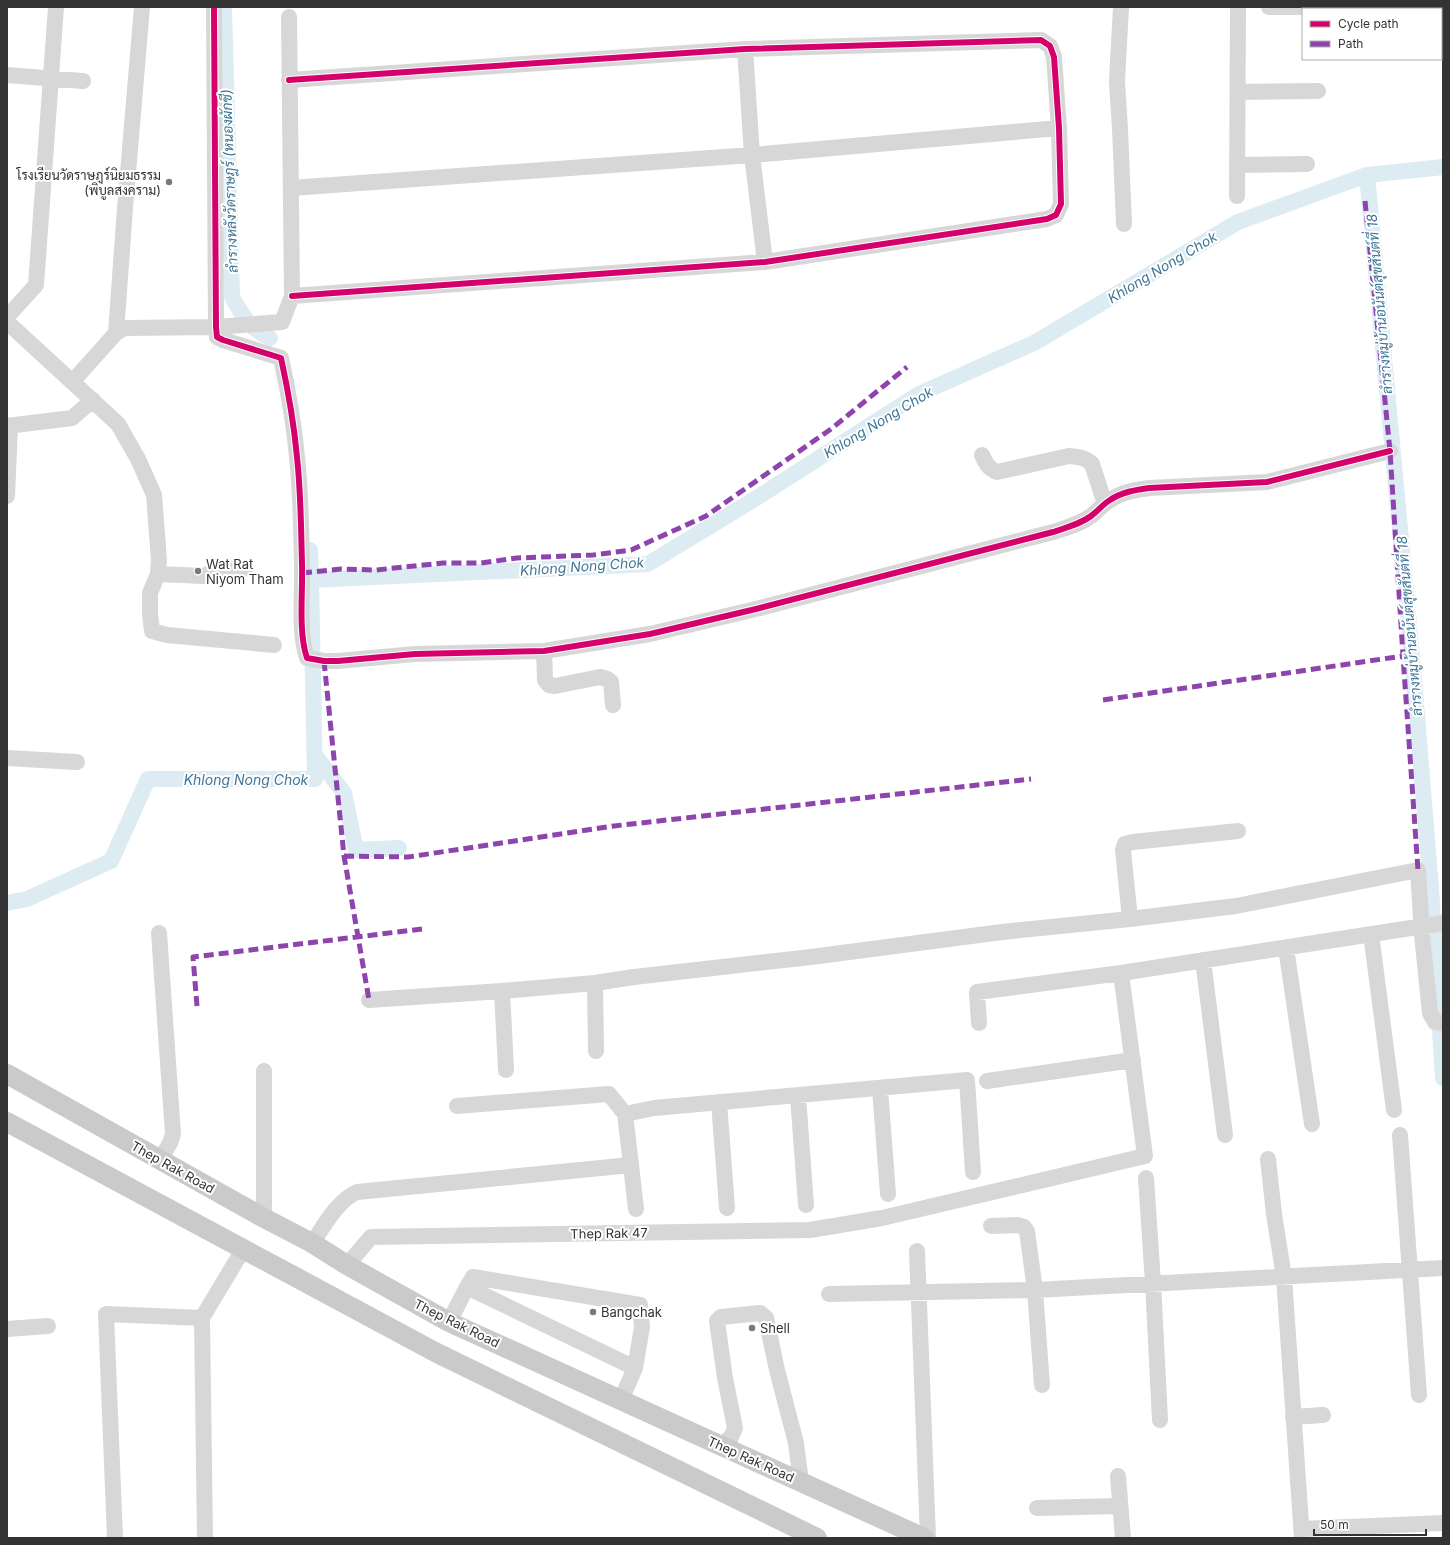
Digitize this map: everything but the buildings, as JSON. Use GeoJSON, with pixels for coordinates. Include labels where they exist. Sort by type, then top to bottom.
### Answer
{"type":"FeatureCollection","features":[{"type":"Feature","properties":{"kind":"main road","name":"Thep Rak Road"},"geometry":{"type":"LineString","coordinates":[[7,1074],[264,1218],[312,1243],[347,1265],[449,1322],[924,1538]]}},
{"type":"Feature","properties":{"kind":"main road"},"geometry":{"type":"LineString","coordinates":[[7,1122],[244,1248],[434,1352],[817,1538]]}},
{"type":"Feature","properties":{"kind":"street"},"geometry":{"type":"LineString","coordinates":[[7,317],[36,285],[56,7]]}},
{"type":"Feature","properties":{"kind":"street"},"geometry":{"type":"LineString","coordinates":[[116,333],[142,7]]}},
{"type":"Feature","properties":{"kind":"street"},"geometry":{"type":"LineString","coordinates":[[214,7],[220,326],[217,336],[224,340],[281,358],[287,384],[298,458],[302,573],[302,637],[307,658],[324,661],[338,661],[416,654],[544,651],[650,634],[912,569],[1065,528],[1079,523],[1091,516],[1104,504],[1124,492],[1149,488],[1267,482],[1390,451]]}},
{"type":"Feature","properties":{"kind":"street"},"geometry":{"type":"LineString","coordinates":[[1121,7],[1117,81],[1124,224]]}},
{"type":"Feature","properties":{"kind":"street"},"geometry":{"type":"LineString","coordinates":[[1237,196],[1238,7]]}},
{"type":"Feature","properties":{"kind":"street"},"geometry":{"type":"LineString","coordinates":[[1269,7],[1316,7]]}},
{"type":"Feature","properties":{"kind":"street"},"geometry":{"type":"LineString","coordinates":[[73,381],[116,333],[124,328],[220,326],[282,322],[292,296],[289,17]]}},
{"type":"Feature","properties":{"kind":"street"},"geometry":{"type":"LineString","coordinates":[[289,80],[745,49],[1041,40],[1050,46],[1054,58],[1059,128],[1061,204],[1056,215],[1047,219],[765,262],[292,296]]}},
{"type":"Feature","properties":{"kind":"street"},"geometry":{"type":"LineString","coordinates":[[745,49],[752,155],[765,262]]}},
{"type":"Feature","properties":{"kind":"street"},"geometry":{"type":"LineString","coordinates":[[7,75],[83,81]]}},
{"type":"Feature","properties":{"kind":"street"},"geometry":{"type":"LineString","coordinates":[[1238,92],[1318,91]]}},
{"type":"Feature","properties":{"kind":"street"},"geometry":{"type":"LineString","coordinates":[[291,188],[752,155],[1059,128]]}},
{"type":"Feature","properties":{"kind":"street"},"geometry":{"type":"LineString","coordinates":[[1238,165],[1308,164]]}},
{"type":"Feature","properties":{"kind":"street"},"geometry":{"type":"LineString","coordinates":[[7,322],[73,381],[118,424],[138,459],[154,495],[159,560],[158,574],[150,593],[150,614],[153,632],[167,635],[274,645]]}},
{"type":"Feature","properties":{"kind":"street"},"geometry":{"type":"LineString","coordinates":[[7,495],[8,426],[72,418],[93,400]]}},
{"type":"Feature","properties":{"kind":"street"},"geometry":{"type":"LineString","coordinates":[[982,455],[986,465],[990,469],[997,472],[1069,456],[1087,459],[1092,464],[1104,504]]}},
{"type":"Feature","properties":{"kind":"street"},"geometry":{"type":"LineString","coordinates":[[158,574],[202,576],[217,570],[246,568]]}},
{"type":"Feature","properties":{"kind":"street"},"geometry":{"type":"LineString","coordinates":[[544,651],[545,680],[549,685],[554,686],[600,677],[607,679],[611,682],[613,705]]}},
{"type":"Feature","properties":{"kind":"street"},"geometry":{"type":"LineString","coordinates":[[7,758],[77,762]]}},
{"type":"Feature","properties":{"kind":"street"},"geometry":{"type":"LineString","coordinates":[[1130,919],[1123,850],[1126,844],[1238,831]]}},
{"type":"Feature","properties":{"kind":"street"},"geometry":{"type":"LineString","coordinates":[[369,1000],[595,983],[1002,932],[1130,919],[1236,906],[1418,870],[1433,925],[1429,1007],[1430,1013],[1439,1022]]}},
{"type":"Feature","properties":{"kind":"street"},"geometry":{"type":"LineString","coordinates":[[979,1023],[977,992],[1121,973],[1433,925]]}},
{"type":"Feature","properties":{"kind":"street"},"geometry":{"type":"LineString","coordinates":[[159,933],[173,1134],[170,1143],[160,1160]]}},
{"type":"Feature","properties":{"kind":"street"},"geometry":{"type":"LineString","coordinates":[[1371,934],[1394,1110]]}},
{"type":"Feature","properties":{"kind":"street"},"geometry":{"type":"LineString","coordinates":[[1286,948],[1312,1124]]}},
{"type":"Feature","properties":{"kind":"street"},"geometry":{"type":"LineString","coordinates":[[1203,960],[1225,1135]]}},
{"type":"Feature","properties":{"kind":"street"},"geometry":{"type":"LineString","coordinates":[[987,1081],[1133,1060],[1121,973]]}},
{"type":"Feature","properties":{"kind":"street"},"geometry":{"type":"LineString","coordinates":[[595,983],[596,1051]]}},
{"type":"Feature","properties":{"kind":"street"},"geometry":{"type":"LineString","coordinates":[[502,991],[506,1070]]}},
{"type":"Feature","properties":{"kind":"street","name":"Thep Rak 47"},"geometry":{"type":"LineString","coordinates":[[347,1265],[371,1237],[810,1230],[882,1218],[1145,1156],[1133,1060]]}},
{"type":"Feature","properties":{"kind":"street"},"geometry":{"type":"LineString","coordinates":[[264,1071],[264,1218]]}},
{"type":"Feature","properties":{"kind":"street"},"geometry":{"type":"LineString","coordinates":[[625,1114],[654,1108],[967,1080],[973,1172]]}},
{"type":"Feature","properties":{"kind":"street"},"geometry":{"type":"LineString","coordinates":[[880,1088],[888,1194]]}},
{"type":"Feature","properties":{"kind":"street"},"geometry":{"type":"LineString","coordinates":[[457,1106],[610,1094],[625,1114],[636,1209]]}},
{"type":"Feature","properties":{"kind":"street"},"geometry":{"type":"LineString","coordinates":[[798,1096],[806,1205]]}},
{"type":"Feature","properties":{"kind":"street"},"geometry":{"type":"LineString","coordinates":[[719,1102],[727,1208]]}},
{"type":"Feature","properties":{"kind":"street"},"geometry":{"type":"LineString","coordinates":[[1400,1135],[1419,1395]]}},
{"type":"Feature","properties":{"kind":"street"},"geometry":{"type":"LineString","coordinates":[[1268,1159],[1274,1214],[1284,1277],[1302,1533],[1443,1523]]}},
{"type":"Feature","properties":{"kind":"street"},"geometry":{"type":"LineString","coordinates":[[312,1243],[332,1214],[350,1196],[357,1192],[631,1165]]}},
{"type":"Feature","properties":{"kind":"street"},"geometry":{"type":"LineString","coordinates":[[1146,1178],[1160,1420]]}},
{"type":"Feature","properties":{"kind":"street"},"geometry":{"type":"LineString","coordinates":[[991,1226],[1017,1225],[1024,1227],[1027,1231],[1035,1290],[1042,1385]]}},
{"type":"Feature","properties":{"kind":"street"},"geometry":{"type":"LineString","coordinates":[[205,1538],[202,1318],[244,1248]]}},
{"type":"Feature","properties":{"kind":"street"},"geometry":{"type":"LineString","coordinates":[[917,1251],[928,1538]]}},
{"type":"Feature","properties":{"kind":"street"},"geometry":{"type":"LineString","coordinates":[[829,1294],[1035,1290],[1153,1282],[1284,1277],[1443,1268]]}},
{"type":"Feature","properties":{"kind":"street"},"geometry":{"type":"LineString","coordinates":[[449,1322],[473,1277],[640,1305],[642,1328],[635,1368],[621,1400]]}},
{"type":"Feature","properties":{"kind":"street"},"geometry":{"type":"LineString","coordinates":[[467,1287],[635,1368]]}},
{"type":"Feature","properties":{"kind":"street"},"geometry":{"type":"LineString","coordinates":[[721,1446],[731,1437],[735,1428],[724,1370],[717,1321],[721,1317],[760,1313],[766,1318],[777,1370],[796,1443],[802,1482]]}},
{"type":"Feature","properties":{"kind":"street"},"geometry":{"type":"LineString","coordinates":[[115,1538],[106,1314],[202,1318]]}},
{"type":"Feature","properties":{"kind":"street"},"geometry":{"type":"LineString","coordinates":[[7,1329],[48,1326]]}},
{"type":"Feature","properties":{"kind":"street"},"geometry":{"type":"LineString","coordinates":[[1293,1417],[1323,1415]]}},
{"type":"Feature","properties":{"kind":"street"},"geometry":{"type":"LineString","coordinates":[[1118,1476],[1122,1538]]}},
{"type":"Feature","properties":{"kind":"street"},"geometry":{"type":"LineString","coordinates":[[1037,1508],[1120,1506]]}},
{"type":"Feature","properties":{"kind":"waterway","name":"ลำรางหลังวัดราษฎร์ (หนองผักชี)"},"geometry":{"type":"LineString","coordinates":[[224,7],[232,297],[252,326],[270,338]]}},
{"type":"Feature","properties":{"kind":"waterway","name":"Khlong Nong Chok"},"geometry":{"type":"LineString","coordinates":[[7,903],[27,899],[111,861],[148,779],[315,779],[311,580],[648,564],[758,497],[919,394],[1034,343],[1238,222],[1367,175],[1443,167]]}},
{"type":"Feature","properties":{"kind":"waterway","name":"ลำรางหมู่บ้านอนันต์สุขสันต์ที่ 18"},"geometry":{"type":"LineString","coordinates":[[1367,175],[1414,679],[1431,888],[1443,1078]]}},
{"type":"Feature","properties":{"kind":"waterway","name":"ลำรางหลังวัดราษฎร์ (หนองผักชี)"},"geometry":{"type":"LineString","coordinates":[[310,550],[311,580]]}},
{"type":"Feature","properties":{"kind":"waterway"},"geometry":{"type":"LineString","coordinates":[[315,755],[344,793],[356,850],[399,848]]}},
{"type":"Feature","properties":{"kind":"marked path"},"geometry":{"type":"LineString","coordinates":[[1365,201],[1390,451],[1418,870]]}},
{"type":"Feature","properties":{"kind":"marked path"},"geometry":{"type":"LineString","coordinates":[[302,573],[341,569],[376,570],[443,563],[481,563],[517,558],[593,555],[631,550],[706,516],[831,429],[907,367]]}},
{"type":"Feature","properties":{"kind":"marked path"},"geometry":{"type":"LineString","coordinates":[[1103,700],[1403,656]]}},
{"type":"Feature","properties":{"kind":"marked path"},"geometry":{"type":"LineString","coordinates":[[324,661],[344,856],[369,1000]]}},
{"type":"Feature","properties":{"kind":"marked path"},"geometry":{"type":"LineString","coordinates":[[344,856],[408,857],[614,826],[1031,779]]}},
{"type":"Feature","properties":{"kind":"marked path"},"geometry":{"type":"LineString","coordinates":[[197,1006],[193,957],[422,929]]}},
{"type":"Feature","properties":{"kind":"cycle path"},"geometry":{"type":"LineString","coordinates":[[214,7],[217,337],[281,358],[296,445],[301,511],[302,624],[304,648],[307,658],[324,661],[338,661],[415,654],[544,651],[650,634],[756,609],[1053,532],[1073,526],[1091,516],[1105,503],[1119,495],[1129,492],[1149,488],[1267,482],[1390,451]]}},
{"type":"Feature","properties":{"kind":"cycle path"},"geometry":{"type":"LineString","coordinates":[[289,80],[745,49],[1041,40],[1050,46],[1054,57],[1059,128],[1061,204],[1056,215],[1047,219],[765,262],[292,296]]}},
{"type":"Feature","properties":{"kind":"place","name":"โรงเรียนวัดราษฎร์นิยมธรรม (พิบูลสงคราม)"},"geometry":{"type":"Point","coordinates":[169,182]}},
{"type":"Feature","properties":{"kind":"place","name":"Wat Rat Niyom Tham"},"geometry":{"type":"Point","coordinates":[198,571]}},
{"type":"Feature","properties":{"kind":"place","name":"Bangchak"},"geometry":{"type":"Point","coordinates":[593,1312]}},
{"type":"Feature","properties":{"kind":"place","name":"Shell"},"geometry":{"type":"Point","coordinates":[752,1328]}}]}
